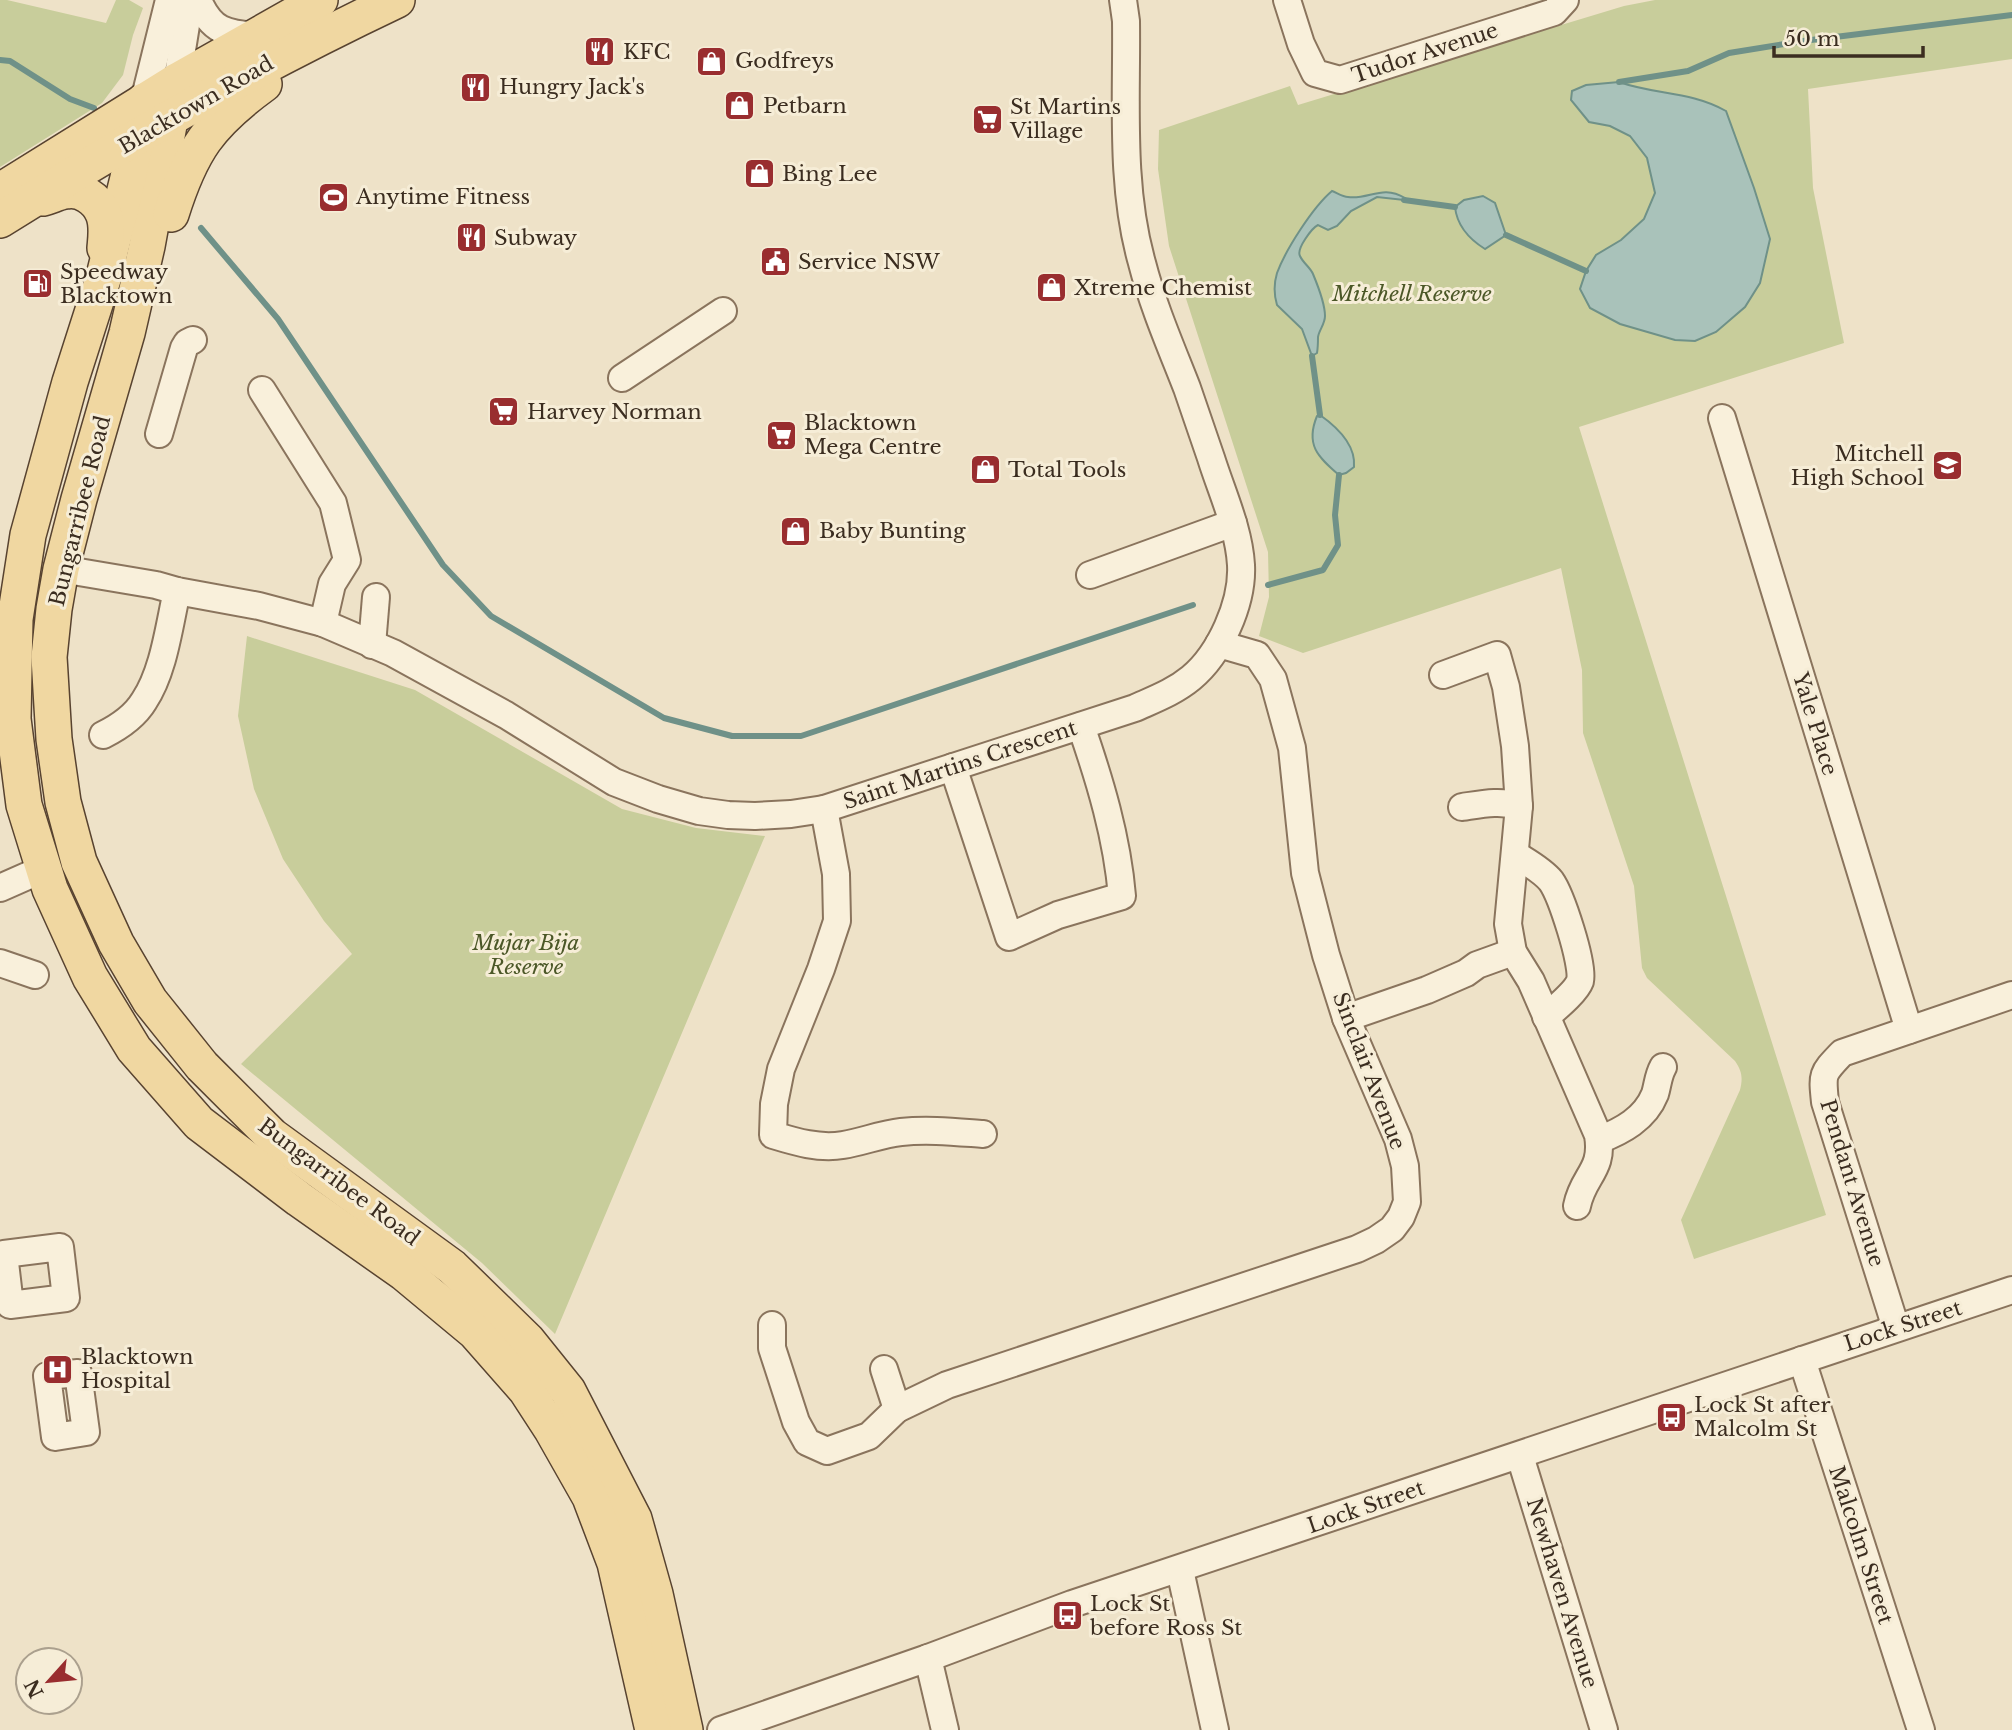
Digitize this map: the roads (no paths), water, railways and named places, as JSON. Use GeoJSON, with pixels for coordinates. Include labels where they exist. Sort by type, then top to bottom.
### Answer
{"type":"FeatureCollection","features":[{"type":"Feature","properties":{"kind":"main road","name":"Blacktown Road"},"geometry":{"type":"LineString","coordinates":[[177,81],[320,0]]}},
{"type":"Feature","properties":{"kind":"main road","name":"Blacktown Road"},"geometry":{"type":"LineString","coordinates":[[2,209],[157,110],[271,62],[397,0]]}},
{"type":"Feature","properties":{"kind":"main road"},"geometry":{"type":"LineString","coordinates":[[127,333],[148,284],[183,179],[200,145],[216,124],[238,104],[342,26]]}},
{"type":"Feature","properties":{"kind":"main road","name":"Bungarribee Road"},"geometry":{"type":"LineString","coordinates":[[177,81],[157,110],[147,246],[127,333],[61,569],[54,609],[50,657],[54,739],[63,802],[79,862],[116,943],[150,1001],[202,1066],[272,1136],[452,1267],[527,1340],[568,1391],[634,1518],[655,1594],[685,1730]]}},
{"type":"Feature","properties":{"kind":"main road","name":"Blacktown Road"},"geometry":{"type":"LineString","coordinates":[[2,209],[136,137],[157,110]]}},
{"type":"Feature","properties":{"kind":"main road","name":"Bungarribee Road"},"geometry":{"type":"LineString","coordinates":[[136,137],[104,276],[70,382],[28,536],[15,619],[13,719],[24,805],[43,870],[90,977],[134,1049],[199,1123],[299,1199],[404,1273],[475,1332],[526,1390],[590,1497],[615,1563],[653,1730]]}},
{"type":"Feature","properties":{"kind":"main road"},"geometry":{"type":"LineString","coordinates":[[2,209],[67,191],[80,191],[88,195],[103,214],[105,221],[104,276]]}},
{"type":"Feature","properties":{"kind":"street"},"geometry":{"type":"LineString","coordinates":[[157,110],[169,0]]}},
{"type":"Feature","properties":{"kind":"street"},"geometry":{"type":"LineString","coordinates":[[177,81],[190,0]]}},
{"type":"Feature","properties":{"kind":"street"},"geometry":{"type":"LineString","coordinates":[[198,0],[206,18],[214,26],[236,35],[257,36]]}},
{"type":"Feature","properties":{"kind":"street","name":"Saint Martins Crescent"},"geometry":{"type":"LineString","coordinates":[[61,569],[156,585],[323,622],[393,653],[506,715],[614,782],[699,811],[729,815],[791,814],[824,809],[1135,708],[1165,695],[1193,677],[1219,645],[1229,623],[1240,583],[1241,566],[1233,523],[1155,305],[1136,241],[1127,154],[1126,21],[1123,0]]}},
{"type":"Feature","properties":{"kind":"street","name":"Tudor Avenue"},"geometry":{"type":"LineString","coordinates":[[1287,0],[1301,44],[1315,73],[1340,80],[1554,12],[1565,0]]}},
{"type":"Feature","properties":{"kind":"street"},"geometry":{"type":"LineString","coordinates":[[622,378],[723,312]]}},
{"type":"Feature","properties":{"kind":"street"},"geometry":{"type":"LineString","coordinates":[[159,434],[184,348],[192,340]]}},
{"type":"Feature","properties":{"kind":"street"},"geometry":{"type":"LineString","coordinates":[[262,390],[333,503],[347,559],[332,584],[323,622]]}},
{"type":"Feature","properties":{"kind":"street","name":"Yale Place"},"geometry":{"type":"LineString","coordinates":[[1722,418],[1909,1030]]}},
{"type":"Feature","properties":{"kind":"street"},"geometry":{"type":"LineString","coordinates":[[1090,575],[1233,523]]}},
{"type":"Feature","properties":{"kind":"street"},"geometry":{"type":"LineString","coordinates":[[103,736],[120,727],[144,701],[159,668],[177,591]]}},
{"type":"Feature","properties":{"kind":"street"},"geometry":{"type":"LineString","coordinates":[[372,645],[376,597]]}},
{"type":"Feature","properties":{"kind":"street","name":"Sinclair Avenue"},"geometry":{"type":"LineString","coordinates":[[772,1325],[772,1348],[796,1422],[807,1442],[827,1451],[869,1436],[897,1409],[947,1385],[1357,1249],[1392,1229],[1401,1217],[1407,1202],[1405,1166],[1398,1139],[1343,1011],[1326,955],[1305,873],[1292,748],[1273,679],[1256,656],[1219,645]]}},
{"type":"Feature","properties":{"kind":"street"},"geometry":{"type":"LineString","coordinates":[[1443,675],[1497,655],[1506,687],[1515,746],[1519,806],[1508,923],[1513,952],[1531,981],[1601,1148],[1599,1160],[1579,1195],[1577,1206]]}},
{"type":"Feature","properties":{"kind":"street"},"geometry":{"type":"LineString","coordinates":[[953,768],[1009,937],[1058,915],[1122,896],[1119,860],[1098,775],[1081,726]]}},
{"type":"Feature","properties":{"kind":"street"},"geometry":{"type":"LineString","coordinates":[[1462,807],[1492,803],[1519,806]]}},
{"type":"Feature","properties":{"kind":"street"},"geometry":{"type":"LineString","coordinates":[[824,809],[836,873],[837,922],[821,970],[780,1069],[774,1104],[773,1135],[805,1144],[826,1146],[902,1132],[983,1134]]}},
{"type":"Feature","properties":{"kind":"street"},"geometry":{"type":"LineString","coordinates":[[1516,855],[1551,881],[1577,953],[1580,982],[1546,1017]]}},
{"type":"Feature","properties":{"kind":"street"},"geometry":{"type":"LineString","coordinates":[[0,888],[43,870]]}},
{"type":"Feature","properties":{"kind":"street"},"geometry":{"type":"LineString","coordinates":[[1343,1011],[1419,977],[1477,965],[1513,952]]}},
{"type":"Feature","properties":{"kind":"street"},"geometry":{"type":"LineString","coordinates":[[0,963],[35,975]]}},
{"type":"Feature","properties":{"kind":"street","name":"Pendant Avenue"},"geometry":{"type":"LineString","coordinates":[[1896,1328],[1825,1102],[1823,1078],[1842,1053],[2012,995]]}},
{"type":"Feature","properties":{"kind":"street"},"geometry":{"type":"LineString","coordinates":[[1599,1140],[1627,1128],[1645,1110],[1655,1094],[1658,1075],[1663,1067]]}},
{"type":"Feature","properties":{"kind":"street","name":"Lock Street"},"geometry":{"type":"LineString","coordinates":[[721,1730],[928,1658],[1072,1604],[2012,1290]]}},
{"type":"Feature","properties":{"kind":"street","name":"Malcolm Street"},"geometry":{"type":"LineString","coordinates":[[1802,1360],[1921,1730]]}},
{"type":"Feature","properties":{"kind":"street"},"geometry":{"type":"LineString","coordinates":[[884,1369],[897,1409]]}},
{"type":"Feature","properties":{"kind":"street","name":"Newhaven Avenue"},"geometry":{"type":"LineString","coordinates":[[1520,1456],[1604,1730]]}},
{"type":"Feature","properties":{"kind":"street"},"geometry":{"type":"LineString","coordinates":[[1180,1570],[1215,1730]]}},
{"type":"Feature","properties":{"kind":"street"},"geometry":{"type":"LineString","coordinates":[[928,1658],[945,1730]]}},
{"type":"Feature","properties":{"kind":"water"},"geometry":{"type":"Polygon","coordinates":[[[1619,82],[1686,96],[1726,111],[1770,239],[1760,283],[1745,307],[1716,332],[1695,341],[1675,340],[1620,324],[1590,308],[1580,289],[1586,271],[1596,255],[1621,240],[1644,219],[1655,193],[1647,158],[1630,136],[1610,126],[1589,122],[1571,100],[1572,91],[1586,85],[1619,82]]]}},
{"type":"Feature","properties":{"kind":"water"},"geometry":{"type":"Polygon","coordinates":[[[1332,191],[1346,197],[1389,192],[1405,198],[1377,197],[1351,211],[1337,226],[1328,230],[1318,225],[1302,244],[1300,256],[1313,274],[1325,311],[1317,353],[1312,356],[1302,329],[1277,305],[1275,281],[1293,241],[1332,191]]]}},
{"type":"Feature","properties":{"kind":"water"},"geometry":{"type":"Polygon","coordinates":[[[1483,196],[1495,203],[1506,235],[1485,249],[1465,231],[1458,220],[1455,207],[1464,200],[1483,196]]]}},
{"type":"Feature","properties":{"kind":"water"},"geometry":{"type":"Polygon","coordinates":[[[1320,415],[1339,431],[1349,444],[1354,467],[1346,473],[1339,475],[1316,450],[1312,435],[1317,416],[1320,415]]]}},
{"type":"Feature","properties":{"kind":"waterway"},"geometry":{"type":"LineString","coordinates":[[1619,82],[1688,71],[1729,53],[2012,15]]}},
{"type":"Feature","properties":{"kind":"waterway"},"geometry":{"type":"LineString","coordinates":[[0,60],[10,61],[70,99],[94,108]]}},
{"type":"Feature","properties":{"kind":"waterway"},"geometry":{"type":"LineString","coordinates":[[1404,200],[1455,207]]}},
{"type":"Feature","properties":{"kind":"waterway"},"geometry":{"type":"LineString","coordinates":[[201,228],[278,319],[443,565],[491,616],[664,718],[732,736],[801,736],[1193,605]]}},
{"type":"Feature","properties":{"kind":"waterway"},"geometry":{"type":"LineString","coordinates":[[1506,235],[1586,271]]}},
{"type":"Feature","properties":{"kind":"waterway"},"geometry":{"type":"LineString","coordinates":[[1312,356],[1320,415]]}},
{"type":"Feature","properties":{"kind":"waterway"},"geometry":{"type":"LineString","coordinates":[[1268,585],[1323,570],[1338,545],[1335,515],[1339,475]]}},
{"type":"Feature","properties":{"kind":"place","name":"KFC"},"geometry":{"type":"Point","coordinates":[600,52]}},
{"type":"Feature","properties":{"kind":"place","name":"Godfreys"},"geometry":{"type":"Point","coordinates":[712,61]}},
{"type":"Feature","properties":{"kind":"place","name":"Hungry Jack's"},"geometry":{"type":"Point","coordinates":[476,87]}},
{"type":"Feature","properties":{"kind":"place","name":"Petbarn"},"geometry":{"type":"Point","coordinates":[740,106]}},
{"type":"Feature","properties":{"kind":"place","name":"St Martins Village"},"geometry":{"type":"Point","coordinates":[987,119]}},
{"type":"Feature","properties":{"kind":"place","name":"Bing Lee"},"geometry":{"type":"Point","coordinates":[759,174]}},
{"type":"Feature","properties":{"kind":"place","name":"Anytime Fitness"},"geometry":{"type":"Point","coordinates":[333,197]}},
{"type":"Feature","properties":{"kind":"place","name":"Subway"},"geometry":{"type":"Point","coordinates":[471,238]}},
{"type":"Feature","properties":{"kind":"place","name":"Service NSW"},"geometry":{"type":"Point","coordinates":[775,262]}},
{"type":"Feature","properties":{"kind":"place","name":"Speedway Blacktown"},"geometry":{"type":"Point","coordinates":[37,284]}},
{"type":"Feature","properties":{"kind":"place","name":"Xtreme Chemist"},"geometry":{"type":"Point","coordinates":[1051,288]}},
{"type":"Feature","properties":{"kind":"place","name":"Harvey Norman"},"geometry":{"type":"Point","coordinates":[504,412]}},
{"type":"Feature","properties":{"kind":"place","name":"Blacktown Mega Centre"},"geometry":{"type":"Point","coordinates":[781,435]}},
{"type":"Feature","properties":{"kind":"place","name":"Mitchell High School"},"geometry":{"type":"Point","coordinates":[1947,466]}},
{"type":"Feature","properties":{"kind":"place","name":"Total Tools"},"geometry":{"type":"Point","coordinates":[985,470]}},
{"type":"Feature","properties":{"kind":"place","name":"Baby Bunting"},"geometry":{"type":"Point","coordinates":[796,531]}},
{"type":"Feature","properties":{"kind":"place","name":"Blacktown Hospital"},"geometry":{"type":"Point","coordinates":[58,1369]}},
{"type":"Feature","properties":{"kind":"place","name":"Lock St after Malcolm St"},"geometry":{"type":"Point","coordinates":[1671,1417]}},
{"type":"Feature","properties":{"kind":"place","name":"Lock St before Ross St"},"geometry":{"type":"Point","coordinates":[1067,1616]}},
{"type":"Feature","properties":{"kind":"park label","name":"Mitchell Reserve"},"geometry":{"type":"Point","coordinates":[1412,294]}},
{"type":"Feature","properties":{"kind":"park label","name":"Mujar Bija Reserve"},"geometry":{"type":"Point","coordinates":[526,955]}}]}
